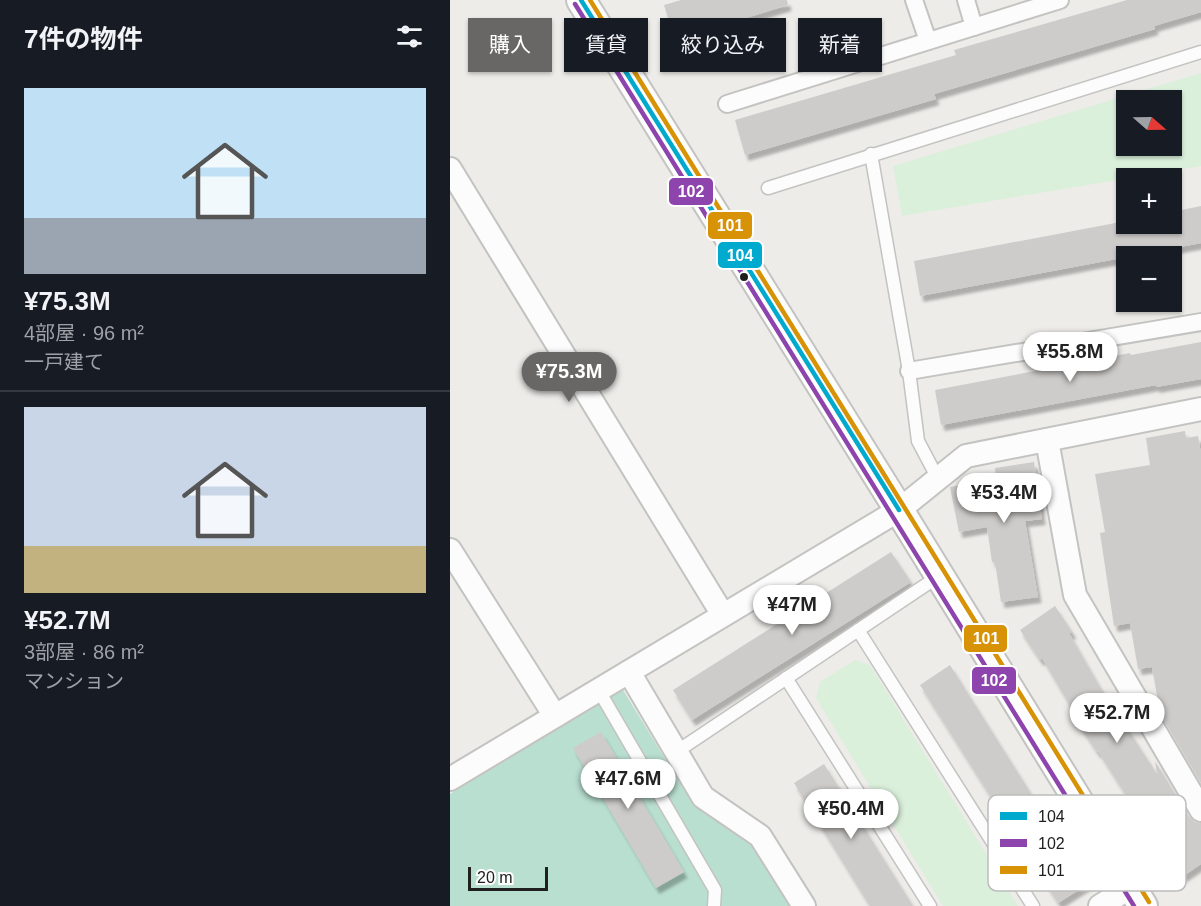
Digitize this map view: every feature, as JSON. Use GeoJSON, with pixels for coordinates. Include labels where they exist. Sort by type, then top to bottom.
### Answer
{"type":"FeatureCollection","features":[{"type":"Feature","properties":{"kind":"street"},"geometry":{"type":"LineString","coordinates":[[581,0],[1074,795]]}},
{"type":"Feature","properties":{"kind":"street"},"geometry":{"type":"LineString","coordinates":[[914,0],[928,41]]}},
{"type":"Feature","properties":{"kind":"street"},"geometry":{"type":"LineString","coordinates":[[966,0],[974,27]]}},
{"type":"Feature","properties":{"kind":"street"},"geometry":{"type":"LineString","coordinates":[[728,104],[1060,0]]}},
{"type":"Feature","properties":{"kind":"street"},"geometry":{"type":"LineString","coordinates":[[450,169],[723,615]]}},
{"type":"Feature","properties":{"kind":"street"},"geometry":{"type":"LineString","coordinates":[[909,371],[1201,322]]}},
{"type":"Feature","properties":{"kind":"street"},"geometry":{"type":"LineString","coordinates":[[450,779],[899,510],[966,456],[1201,409]]}},
{"type":"Feature","properties":{"kind":"street"},"geometry":{"type":"LineString","coordinates":[[1047,440],[1075,595],[1201,810]]}},
{"type":"Feature","properties":{"kind":"street"},"geometry":{"type":"LineString","coordinates":[[450,550],[555,716]]}},
{"type":"Feature","properties":{"kind":"street"},"geometry":{"type":"LineString","coordinates":[[629,672],[703,798],[760,836],[804,906]]}},
{"type":"Feature","properties":{"kind":"street"},"geometry":{"type":"LineString","coordinates":[[1100,906],[1137,897]]}},
{"type":"Feature","properties":{"kind":"lane"},"geometry":{"type":"LineString","coordinates":[[768,188],[1201,52]]}},
{"type":"Feature","properties":{"kind":"lane"},"geometry":{"type":"LineString","coordinates":[[871,154],[909,371],[918,441],[938,477]]}},
{"type":"Feature","properties":{"kind":"lane"},"geometry":{"type":"LineString","coordinates":[[676,752],[939,576]]}},
{"type":"Feature","properties":{"kind":"lane"},"geometry":{"type":"LineString","coordinates":[[858,630],[988,835]]}},
{"type":"Feature","properties":{"kind":"lane"},"geometry":{"type":"LineString","coordinates":[[786,678],[930,906]]}},
{"type":"Feature","properties":{"kind":"lane"},"geometry":{"type":"LineString","coordinates":[[598,689],[715,890],[714,906]]}},
{"type":"Feature","properties":{"kind":"lane"},"geometry":{"type":"LineString","coordinates":[[1023,891],[1033,906]]}},
{"type":"Feature","properties":{"kind":"green space"},"geometry":{"type":"Polygon","coordinates":[[[1201,73],[1201,166],[1182,169],[1116,168],[1116,180],[902,216],[893,166],[1116,99],[1116,156],[1182,156],[1182,90],[1145,90],[1201,73]]]}},
{"type":"Feature","properties":{"kind":"green space"},"geometry":{"type":"Polygon","coordinates":[[[855,660],[870,665],[988,857],[988,891],[1009,891],[1018,906],[943,906],[816,698],[820,682],[855,660]]]}},
{"type":"Feature","properties":{"kind":"green space"},"geometry":{"type":"Polygon","coordinates":[[[623,690],[694,806],[752,846],[789,906],[450,906],[450,794],[623,690]]]}},
{"type":"Feature","properties":{"kind":"building"},"geometry":{"type":"Polygon","coordinates":[[[681,0],[787,0],[788,5],[746,18],[668,18],[664,5],[681,0]]]}},
{"type":"Feature","properties":{"kind":"building"},"geometry":{"type":"Polygon","coordinates":[[[1127,0],[1201,0],[1201,12],[1154,26],[1155,29],[934,94],[936,99],[745,155],[735,120],[956,55],[954,50],[1127,0]]]}},
{"type":"Feature","properties":{"kind":"building"},"geometry":{"type":"Polygon","coordinates":[[[1201,206],[1201,243],[1182,247],[1116,246],[1116,259],[920,296],[914,261],[1116,223],[1116,234],[1182,234],[1182,210],[1201,206]]]}},
{"type":"Feature","properties":{"kind":"building"},"geometry":{"type":"Polygon","coordinates":[[[1201,342],[1201,379],[1156,387],[1156,385],[941,425],[935,390],[1201,342]]]}},
{"type":"Feature","properties":{"kind":"building"},"geometry":{"type":"Polygon","coordinates":[[[1185,431],[1186,438],[1198,436],[1201,454],[1201,783],[1160,713],[1152,667],[1138,669],[1130,623],[1114,626],[1100,533],[1105,532],[1095,474],[1150,465],[1146,438],[1185,431]]]}},
{"type":"Feature","properties":{"kind":"building"},"geometry":{"type":"Polygon","coordinates":[[[1034,462],[1042,519],[1025,521],[1038,597],[1001,602],[987,527],[959,532],[950,487],[996,479],[995,468],[1034,462]]]}},
{"type":"Feature","properties":{"kind":"building"},"geometry":{"type":"Polygon","coordinates":[[[891,552],[911,582],[692,720],[673,690],[891,552]]]}},
{"type":"Feature","properties":{"kind":"building"},"geometry":{"type":"Polygon","coordinates":[[[1055,606],[1073,633],[1069,633],[1097,682],[1157,774],[1155,761],[1176,795],[1126,795],[1076,720],[1078,719],[1042,658],[1040,660],[1020,630],[1055,606]]]}},
{"type":"Feature","properties":{"kind":"building"},"geometry":{"type":"Polygon","coordinates":[[[950,665],[1032,795],[990,795],[920,685],[950,665]]]}},
{"type":"Feature","properties":{"kind":"building"},"geometry":{"type":"Polygon","coordinates":[[[601,732],[684,872],[656,888],[573,748],[601,732]]]}},
{"type":"Feature","properties":{"kind":"building"},"geometry":{"type":"Polygon","coordinates":[[[824,764],[913,906],[870,906],[794,783],[824,764]]]}},
{"type":"Feature","properties":{"kind":"building"},"geometry":{"type":"Polygon","coordinates":[[[1186,812],[1195,822],[1201,823],[1201,864],[1186,874],[1186,812]]]}},
{"type":"Feature","properties":{"kind":"building"},"geometry":{"type":"Polygon","coordinates":[[[1050,891],[1077,891],[1058,903],[1050,891]]]}},
{"type":"Feature","properties":{"kind":"transit line","name":"104"},"geometry":{"type":"LineString","coordinates":[[581,0],[899,510]]}},
{"type":"Feature","properties":{"kind":"transit line","name":"101"},"geometry":{"type":"LineString","coordinates":[[590,0],[1083,795]]}},
{"type":"Feature","properties":{"kind":"transit line","name":"102"},"geometry":{"type":"LineString","coordinates":[[575,4],[1065,795]]}},
{"type":"Feature","properties":{"kind":"transit line","name":"102"},"geometry":{"type":"LineString","coordinates":[[1125,891],[1134,906]]}},
{"type":"Feature","properties":{"kind":"transit line","name":"101"},"geometry":{"type":"LineString","coordinates":[[1142,891],[1149,902]]}}]}
